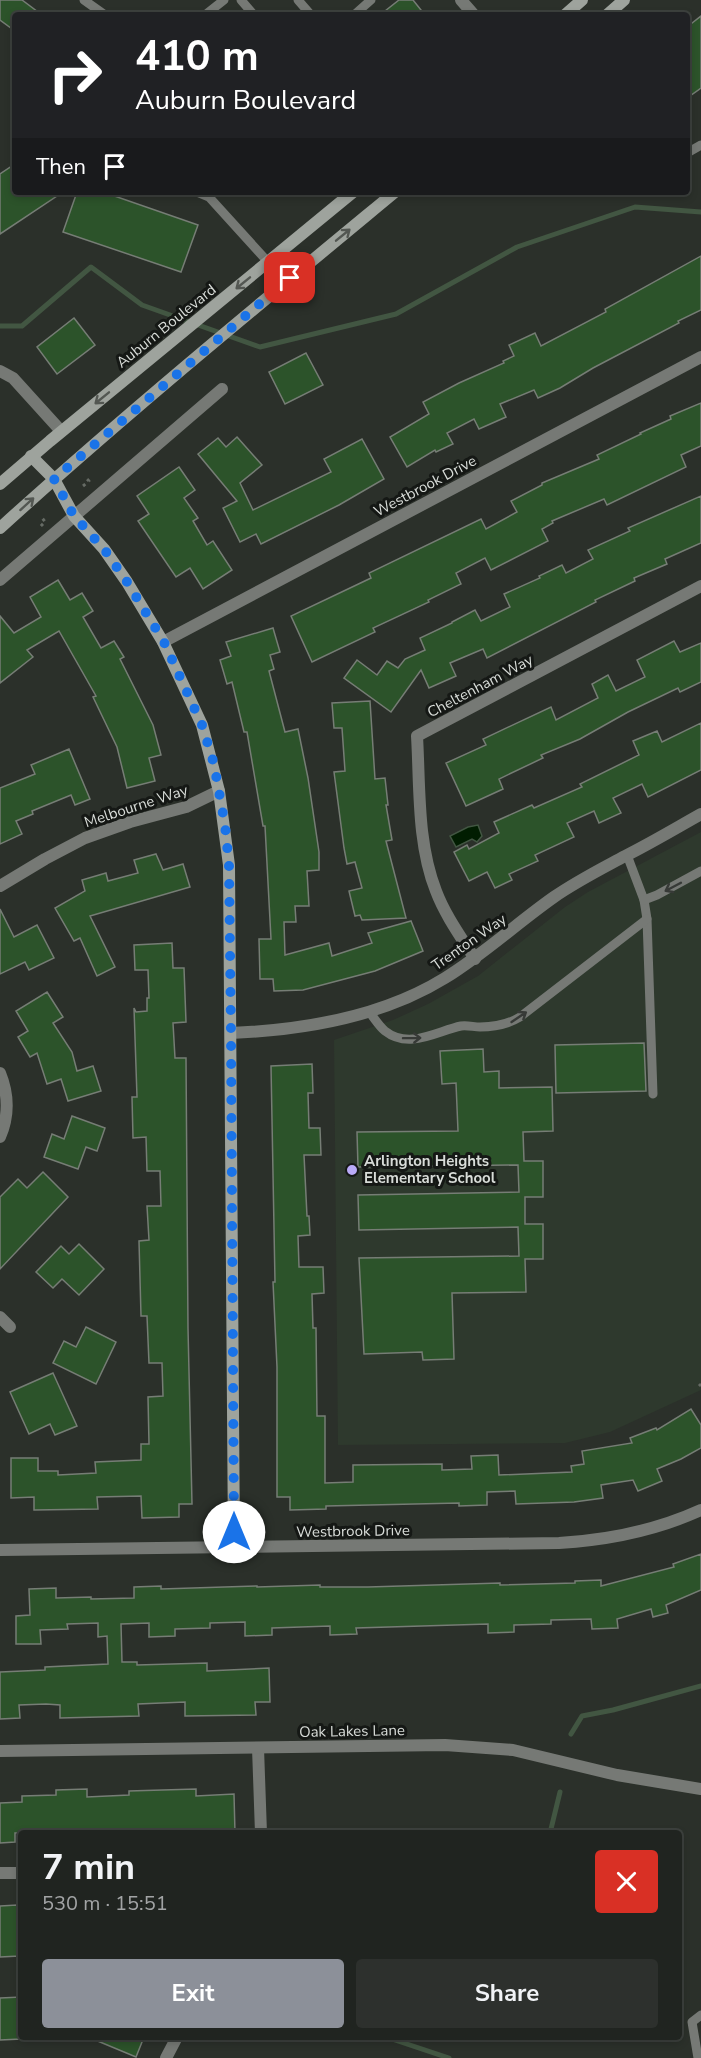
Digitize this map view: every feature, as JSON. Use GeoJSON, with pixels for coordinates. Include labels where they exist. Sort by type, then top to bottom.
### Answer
{"type":"FeatureCollection","features":[{"type":"Feature","properties":{"kind":"street"},"geometry":{"type":"LineString","coordinates":[[461,0],[471,12]]}},
{"type":"Feature","properties":{"kind":"street"},"geometry":{"type":"LineString","coordinates":[[568,12],[582,0]]}},
{"type":"Feature","properties":{"kind":"street"},"geometry":{"type":"LineString","coordinates":[[610,12],[624,0]]}},
{"type":"Feature","properties":{"kind":"street","name":"Auburn Boulevard"},"geometry":{"type":"LineString","coordinates":[[0,484],[61,431],[349,195]]}},
{"type":"Feature","properties":{"kind":"street"},"geometry":{"type":"LineString","coordinates":[[0,528],[213,343],[391,195]]}},
{"type":"Feature","properties":{"kind":"street","name":"Westbrook Drive"},"geometry":{"type":"LineString","coordinates":[[164,642],[701,357]]}},
{"type":"Feature","properties":{"kind":"street"},"geometry":{"type":"LineString","coordinates":[[0,370],[12,378],[61,431]]}},
{"type":"Feature","properties":{"kind":"street"},"geometry":{"type":"LineString","coordinates":[[0,580],[222,389]]}},
{"type":"Feature","properties":{"kind":"street"},"geometry":{"type":"LineString","coordinates":[[31,456],[54,479],[74,516],[104,549],[164,642],[202,725],[219,791],[229,865],[234,1547]]}},
{"type":"Feature","properties":{"kind":"street","name":"Cheltenham Way"},"geometry":{"type":"LineString","coordinates":[[475,959],[435,890],[427,862],[417,736],[701,585]]}},
{"type":"Feature","properties":{"kind":"street","name":"Melbourne Way"},"geometry":{"type":"LineString","coordinates":[[0,886],[86,838],[130,822],[186,807],[219,791]]}},
{"type":"Feature","properties":{"kind":"street","name":"Trenton Way"},"geometry":{"type":"LineString","coordinates":[[231,1033],[285,1029],[370,1013],[421,991],[475,959],[555,897],[587,876],[701,814]]}},
{"type":"Feature","properties":{"kind":"street"},"geometry":{"type":"LineString","coordinates":[[0,1073],[7,1098],[5,1123],[0,1137]]}},
{"type":"Feature","properties":{"kind":"street"},"geometry":{"type":"LineString","coordinates":[[0,1317],[10,1327]]}},
{"type":"Feature","properties":{"kind":"street","name":"Westbrook Drive"},"geometry":{"type":"LineString","coordinates":[[0,1550],[559,1543],[623,1537],[701,1510]]}},
{"type":"Feature","properties":{"kind":"street","name":"Oak Lakes Lane"},"geometry":{"type":"LineString","coordinates":[[0,1751],[445,1745],[513,1750],[617,1775],[701,1788]]}},
{"type":"Feature","properties":{"kind":"street"},"geometry":{"type":"LineString","coordinates":[[258,1748],[261,1830]]}},
{"type":"Feature","properties":{"kind":"street"},"geometry":{"type":"LineString","coordinates":[[0,1873],[18,1873]]}},
{"type":"Feature","properties":{"kind":"street"},"geometry":{"type":"LineString","coordinates":[[166,2058],[175,2040]]}},
{"type":"Feature","properties":{"kind":"lane"},"geometry":{"type":"LineString","coordinates":[[84,0],[101,12]]}},
{"type":"Feature","properties":{"kind":"lane"},"geometry":{"type":"LineString","coordinates":[[209,12],[224,0]]}},
{"type":"Feature","properties":{"kind":"lane"},"geometry":{"type":"LineString","coordinates":[[241,0],[251,12]]}},
{"type":"Feature","properties":{"kind":"lane"},"geometry":{"type":"LineString","coordinates":[[298,0],[308,12]]}},
{"type":"Feature","properties":{"kind":"lane"},"geometry":{"type":"LineString","coordinates":[[357,12],[371,0]]}},
{"type":"Feature","properties":{"kind":"lane"},"geometry":{"type":"LineString","coordinates":[[204,195],[209,197],[268,262]]}},
{"type":"Feature","properties":{"kind":"lane"},"geometry":{"type":"LineString","coordinates":[[627,855],[644,900],[647,919],[654,1094]]}},
{"type":"Feature","properties":{"kind":"lane"},"geometry":{"type":"LineString","coordinates":[[644,900],[701,871]]}},
{"type":"Feature","properties":{"kind":"lane"},"geometry":{"type":"LineString","coordinates":[[370,1013],[386,1032],[409,1039],[419,1039],[463,1026],[496,1026],[508,1023],[520,1017],[647,919]]}},
{"type":"Feature","properties":{"kind":"lane"},"geometry":{"type":"LineString","coordinates":[[698,2058],[692,2022],[701,2015]]}},
{"type":"Feature","properties":{"kind":"path"},"geometry":{"type":"LineString","coordinates":[[83,486],[89,481],[84,476]]}},
{"type":"Feature","properties":{"kind":"shaded area"},"geometry":{"type":"Polygon","coordinates":[[[478,825],[482,836],[477,842],[472,839],[456,847],[450,836],[478,825]]]}},
{"type":"Feature","properties":{"kind":"shaded area"},"geometry":{"type":"Polygon","coordinates":[[[701,832],[701,1390],[610,1432],[565,1443],[338,1445],[334,1040],[393,1020],[428,1004],[478,976],[565,907],[588,892],[701,832]]]}},
{"type":"Feature","properties":{"kind":"building"},"geometry":{"type":"Polygon","coordinates":[[[0,0],[22,0],[38,12],[12,12],[12,29],[0,20],[0,0]]]}},
{"type":"Feature","properties":{"kind":"building"},"geometry":{"type":"Polygon","coordinates":[[[399,0],[413,0],[423,12],[384,12],[399,0]]]}},
{"type":"Feature","properties":{"kind":"building"},"geometry":{"type":"Polygon","coordinates":[[[701,16],[701,88],[690,96],[690,25],[701,16]]]}},
{"type":"Feature","properties":{"kind":"building"},"geometry":{"type":"Polygon","coordinates":[[[12,166],[12,195],[58,195],[0,234],[0,174],[12,166]]]}},
{"type":"Feature","properties":{"kind":"building"},"geometry":{"type":"Polygon","coordinates":[[[76,195],[112,195],[198,225],[181,272],[63,232],[76,195]]]}},
{"type":"Feature","properties":{"kind":"building"},"geometry":{"type":"Polygon","coordinates":[[[701,256],[701,310],[560,388],[538,398],[534,390],[500,404],[506,417],[479,429],[474,419],[447,433],[453,444],[436,452],[435,450],[407,467],[390,437],[429,414],[423,402],[504,363],[503,361],[514,356],[509,345],[535,333],[541,346],[606,312],[605,309],[701,256]]]}},
{"type":"Feature","properties":{"kind":"building"},"geometry":{"type":"Polygon","coordinates":[[[74,318],[95,345],[57,374],[37,347],[74,318]]]}},
{"type":"Feature","properties":{"kind":"building"},"geometry":{"type":"Polygon","coordinates":[[[306,353],[323,385],[285,404],[269,372],[306,353]]]}},
{"type":"Feature","properties":{"kind":"building"},"geometry":{"type":"Polygon","coordinates":[[[701,403],[701,446],[681,455],[686,467],[607,505],[604,499],[552,521],[553,523],[542,529],[548,541],[491,570],[485,558],[456,573],[461,584],[373,628],[375,632],[312,662],[291,616],[371,578],[369,573],[481,519],[486,529],[517,512],[511,501],[542,483],[599,459],[597,455],[671,419],[670,416],[701,403]]]}},
{"type":"Feature","properties":{"kind":"building"},"geometry":{"type":"Polygon","coordinates":[[[237,437],[262,465],[240,483],[253,510],[331,472],[324,459],[362,439],[384,479],[339,505],[261,544],[256,534],[240,542],[223,508],[237,501],[198,454],[218,438],[226,447],[237,437]]]}},
{"type":"Feature","properties":{"kind":"building"},"geometry":{"type":"Polygon","coordinates":[[[179,467],[195,490],[184,498],[198,518],[193,521],[207,545],[213,541],[232,570],[203,589],[190,568],[176,577],[138,521],[149,514],[137,496],[179,467]]]}},
{"type":"Feature","properties":{"kind":"building"},"geometry":{"type":"Polygon","coordinates":[[[701,496],[701,543],[665,559],[667,564],[634,578],[635,581],[487,658],[483,649],[450,663],[456,676],[429,688],[421,670],[391,712],[344,678],[357,660],[377,675],[387,661],[398,668],[405,659],[425,650],[420,638],[475,610],[481,621],[510,607],[504,594],[562,565],[566,573],[593,559],[588,550],[630,531],[628,528],[701,496]]]}},
{"type":"Feature","properties":{"kind":"building"},"geometry":{"type":"Polygon","coordinates":[[[58,580],[70,600],[82,593],[93,611],[83,617],[101,648],[114,641],[124,657],[120,659],[153,725],[161,755],[149,758],[155,781],[127,788],[117,747],[93,697],[96,696],[59,631],[27,650],[33,657],[0,683],[0,616],[14,633],[41,617],[30,597],[58,580]]]}},
{"type":"Feature","properties":{"kind":"building"},"geometry":{"type":"Polygon","coordinates":[[[273,628],[280,652],[270,655],[274,669],[269,671],[285,732],[298,729],[319,852],[319,870],[307,871],[309,906],[295,906],[296,922],[284,922],[285,955],[329,943],[332,956],[372,943],[368,933],[411,921],[423,951],[375,971],[303,990],[274,991],[273,979],[260,979],[259,939],[271,939],[265,826],[263,826],[247,732],[244,732],[232,682],[227,684],[220,660],[231,656],[226,642],[273,628]]]}},
{"type":"Feature","properties":{"kind":"building"},"geometry":{"type":"Polygon","coordinates":[[[674,641],[680,652],[701,643],[701,682],[680,692],[678,688],[580,739],[541,755],[543,758],[499,779],[503,789],[466,806],[446,763],[486,745],[483,739],[551,707],[556,720],[598,698],[592,684],[608,675],[616,691],[645,677],[637,660],[674,641]]]}},
{"type":"Feature","properties":{"kind":"building"},"geometry":{"type":"Polygon","coordinates":[[[370,701],[375,779],[385,778],[388,805],[386,805],[392,840],[386,841],[406,918],[362,920],[360,915],[355,916],[349,891],[362,888],[355,862],[347,864],[344,848],[334,772],[345,771],[342,728],[334,728],[332,703],[370,701]]]}},
{"type":"Feature","properties":{"kind":"building"},"geometry":{"type":"Polygon","coordinates":[[[701,723],[701,770],[648,797],[642,784],[613,798],[621,813],[599,823],[594,811],[567,823],[574,837],[535,855],[538,861],[509,874],[512,880],[495,888],[487,872],[469,881],[454,852],[467,845],[469,849],[499,833],[494,822],[582,787],[580,784],[639,755],[633,741],[657,731],[662,742],[701,723]]]}},
{"type":"Feature","properties":{"kind":"building"},"geometry":{"type":"Polygon","coordinates":[[[69,749],[90,799],[75,805],[71,795],[32,811],[33,814],[16,821],[22,834],[0,844],[0,788],[35,774],[31,765],[69,749]]]}},
{"type":"Feature","properties":{"kind":"building"},"geometry":{"type":"Polygon","coordinates":[[[156,854],[163,870],[183,864],[190,887],[90,916],[115,967],[97,976],[80,938],[74,941],[55,908],[85,891],[82,880],[106,873],[108,881],[138,873],[134,860],[156,854]]]}},
{"type":"Feature","properties":{"kind":"building"},"geometry":{"type":"Polygon","coordinates":[[[0,909],[14,937],[37,925],[54,958],[29,970],[25,962],[0,974],[0,909]]]}},
{"type":"Feature","properties":{"kind":"building"},"geometry":{"type":"Polygon","coordinates":[[[172,943],[173,968],[184,968],[186,1022],[173,1023],[175,1058],[186,1058],[192,1504],[179,1504],[179,1517],[142,1518],[141,1496],[97,1497],[98,1509],[34,1510],[34,1497],[11,1498],[11,1458],[38,1458],[38,1471],[58,1471],[58,1475],[96,1473],[95,1462],[141,1460],[141,1444],[149,1444],[148,1397],[163,1396],[162,1363],[149,1363],[147,1316],[141,1316],[139,1241],[149,1240],[147,1206],[161,1206],[160,1171],[147,1171],[146,1137],[133,1138],[132,1097],[137,1097],[134,1008],[136,1012],[147,1011],[147,998],[149,998],[148,970],[135,970],[134,945],[172,943]]]}},
{"type":"Feature","properties":{"kind":"building"},"geometry":{"type":"Polygon","coordinates":[[[47,992],[63,1017],[53,1023],[72,1052],[77,1071],[93,1066],[101,1091],[68,1101],[61,1079],[47,1084],[37,1053],[30,1057],[18,1037],[28,1031],[16,1011],[47,992]]]}},
{"type":"Feature","properties":{"kind":"building"},"geometry":{"type":"Polygon","coordinates":[[[644,1043],[646,1091],[556,1093],[555,1045],[644,1043]]]}},
{"type":"Feature","properties":{"kind":"building"},"geometry":{"type":"Polygon","coordinates":[[[483,1049],[484,1072],[499,1071],[499,1088],[552,1087],[553,1131],[523,1132],[524,1161],[543,1161],[543,1197],[525,1197],[525,1224],[543,1224],[543,1259],[525,1259],[526,1292],[452,1293],[454,1359],[423,1360],[422,1352],[364,1354],[359,1258],[519,1256],[518,1227],[359,1230],[358,1195],[519,1192],[518,1165],[358,1167],[357,1132],[458,1131],[456,1083],[442,1084],[440,1051],[483,1049]]]}},
{"type":"Feature","properties":{"kind":"building"},"geometry":{"type":"Polygon","coordinates":[[[312,1064],[313,1093],[308,1093],[309,1128],[320,1128],[321,1155],[304,1155],[310,1235],[298,1236],[299,1267],[323,1267],[324,1293],[312,1294],[313,1328],[316,1328],[317,1416],[325,1416],[325,1483],[353,1482],[353,1465],[442,1464],[442,1470],[472,1469],[471,1456],[498,1455],[499,1475],[572,1472],[571,1466],[584,1464],[582,1451],[632,1443],[630,1438],[656,1428],[657,1430],[691,1409],[701,1425],[701,1448],[657,1469],[662,1481],[638,1491],[633,1480],[601,1485],[603,1498],[574,1502],[516,1504],[515,1491],[487,1492],[487,1505],[459,1506],[459,1503],[326,1506],[326,1509],[290,1510],[290,1497],[277,1497],[277,1367],[273,1282],[275,1282],[271,1066],[312,1064]]]}},
{"type":"Feature","properties":{"kind":"building"},"geometry":{"type":"Polygon","coordinates":[[[72,1116],[105,1128],[97,1151],[86,1147],[78,1169],[44,1157],[52,1134],[64,1139],[72,1116]]]}},
{"type":"Feature","properties":{"kind":"building"},"geometry":{"type":"Polygon","coordinates":[[[43,1172],[68,1197],[0,1269],[0,1197],[18,1179],[27,1188],[43,1172]]]}},
{"type":"Feature","properties":{"kind":"building"},"geometry":{"type":"Polygon","coordinates":[[[79,1244],[104,1269],[79,1295],[62,1279],[53,1288],[36,1272],[61,1246],[69,1254],[79,1244]]]}},
{"type":"Feature","properties":{"kind":"building"},"geometry":{"type":"Polygon","coordinates":[[[86,1327],[116,1342],[96,1384],[53,1363],[64,1341],[76,1347],[86,1327]]]}},
{"type":"Feature","properties":{"kind":"building"},"geometry":{"type":"Polygon","coordinates":[[[53,1373],[77,1426],[55,1435],[50,1424],[29,1434],[10,1392],[53,1373]]]}},
{"type":"Feature","properties":{"kind":"building"},"geometry":{"type":"Polygon","coordinates":[[[701,1554],[701,1590],[666,1605],[668,1613],[653,1617],[651,1609],[617,1619],[618,1628],[592,1629],[591,1619],[551,1620],[551,1624],[514,1625],[514,1632],[488,1633],[488,1624],[356,1628],[357,1634],[330,1635],[330,1626],[272,1628],[272,1635],[245,1636],[245,1622],[210,1623],[210,1628],[175,1629],[175,1636],[149,1637],[149,1623],[121,1624],[122,1662],[137,1662],[137,1665],[207,1663],[207,1671],[269,1668],[270,1702],[255,1702],[256,1715],[185,1716],[185,1702],[138,1704],[139,1716],[60,1718],[60,1705],[19,1705],[20,1718],[0,1719],[0,1672],[108,1664],[107,1636],[98,1637],[98,1623],[67,1624],[68,1629],[40,1630],[41,1644],[16,1644],[16,1616],[30,1615],[29,1589],[56,1588],[56,1598],[91,1597],[91,1599],[134,1598],[134,1587],[161,1586],[161,1589],[320,1585],[320,1587],[368,1587],[575,1583],[575,1581],[601,1580],[601,1586],[674,1567],[673,1564],[701,1554]]]}},
{"type":"Feature","properties":{"kind":"building"},"geometry":{"type":"Polygon","coordinates":[[[87,1789],[87,1797],[129,1795],[129,1791],[196,1789],[196,1796],[234,1794],[235,1830],[18,1830],[18,1833],[15,1833],[15,1842],[0,1843],[0,1803],[22,1802],[22,1796],[56,1795],[56,1790],[87,1789]]]}},
{"type":"Feature","properties":{"kind":"building"},"geometry":{"type":"Polygon","coordinates":[[[17,1905],[18,1956],[0,1957],[0,1906],[17,1905]]]}},
{"type":"Feature","properties":{"kind":"building"},"geometry":{"type":"Polygon","coordinates":[[[18,1997],[18,2039],[0,2040],[0,1998],[18,1997]]]}},
{"type":"Feature","properties":{"kind":"building"},"geometry":{"type":"Polygon","coordinates":[[[95,2040],[143,2040],[136,2057],[95,2040]]]}},
{"type":"Feature","properties":{"kind":"waterway"},"geometry":{"type":"LineString","coordinates":[[0,326],[22,326],[91,267],[142,305],[260,347],[396,314],[517,247],[635,207],[701,212]]}},
{"type":"Feature","properties":{"kind":"waterway"},"geometry":{"type":"LineString","coordinates":[[571,1734],[582,1716],[701,1686]]}},
{"type":"Feature","properties":{"kind":"waterway"},"geometry":{"type":"LineString","coordinates":[[550,1830],[560,1792]]}},
{"type":"Feature","properties":{"kind":"waterway"},"geometry":{"type":"LineString","coordinates":[[395,2040],[449,2058]]}},
{"type":"Feature","properties":{"kind":"place","name":"Arlington Heights Elementary School"},"geometry":{"type":"Point","coordinates":[352,1170]}},
{"type":"Feature","properties":{"kind":"route"},"geometry":{"type":"LineString","coordinates":[[234,1532],[229,865],[225,825],[214,764],[202,725],[164,642],[104,549],[74,516],[54,479],[290,278]]}}]}
